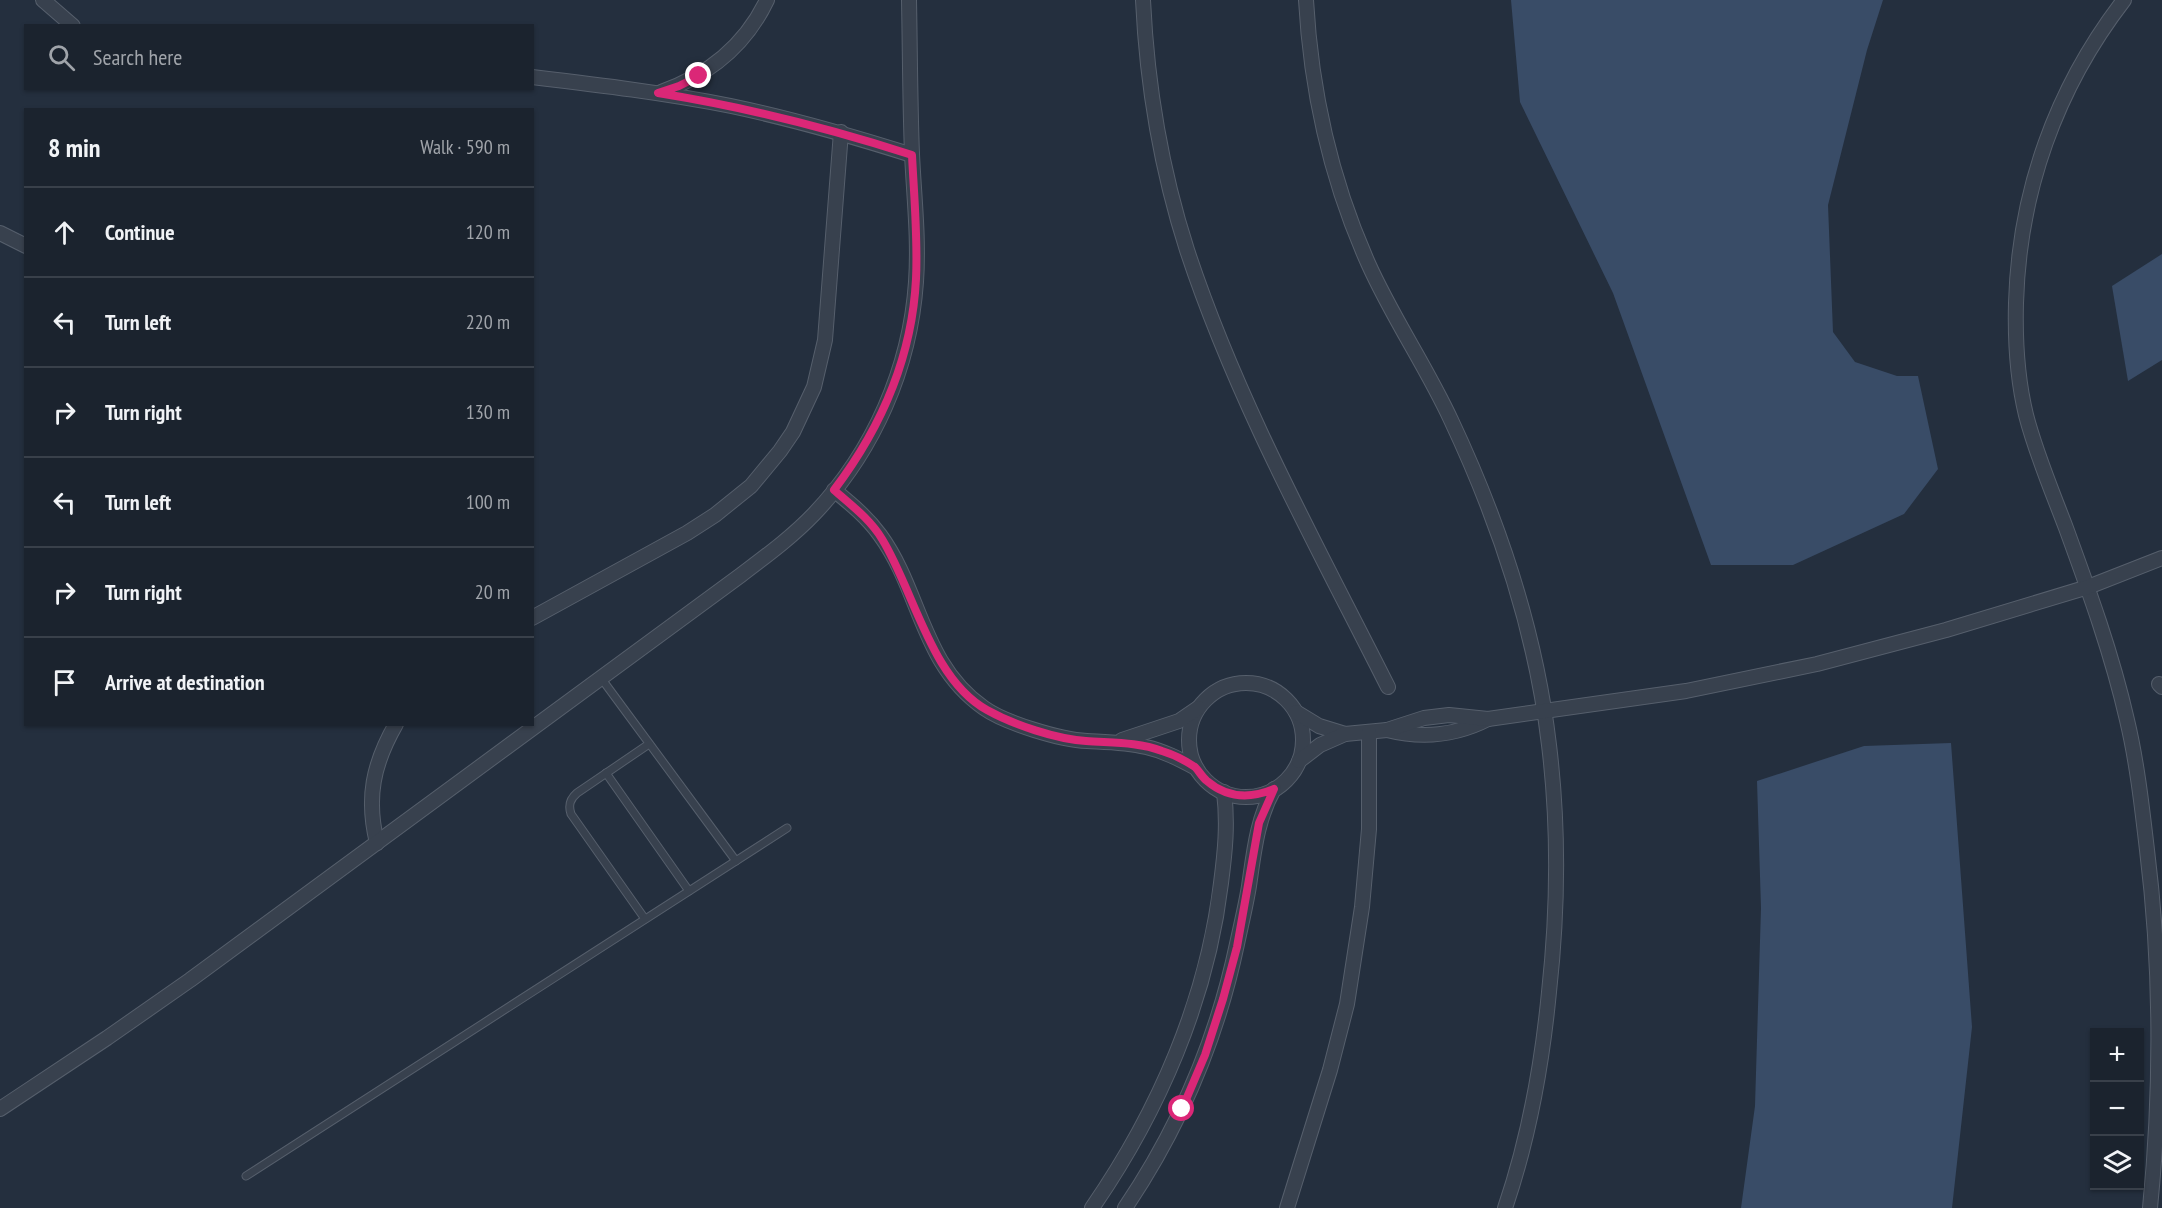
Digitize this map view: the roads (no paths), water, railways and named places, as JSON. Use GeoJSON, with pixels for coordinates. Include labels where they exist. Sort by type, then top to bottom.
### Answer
{"type":"FeatureCollection","features":[{"type":"Feature","properties":{"kind":"street"},"geometry":{"type":"LineString","coordinates":[[43,0],[71,24]]}},
{"type":"Feature","properties":{"kind":"street"},"geometry":{"type":"LineString","coordinates":[[658,93],[699,76],[734,50],[747,35],[767,0]]}},
{"type":"Feature","properties":{"kind":"street"},"geometry":{"type":"LineString","coordinates":[[0,1109],[108,1038],[190,980],[601,678],[768,554],[814,514],[834,490],[864,448],[882,414],[893,389],[909,335],[916,280],[917,249],[912,155],[909,0]]}},
{"type":"Feature","properties":{"kind":"street"},"geometry":{"type":"LineString","coordinates":[[1143,0],[1149,79],[1163,158],[1186,248],[1242,393],[1388,687]]}},
{"type":"Feature","properties":{"kind":"street"},"geometry":{"type":"LineString","coordinates":[[1306,0],[1313,70],[1322,124],[1337,182],[1369,265],[1451,420],[1496,527],[1525,618],[1544,711],[1553,778],[1557,845],[1551,970],[1547,1016],[1533,1101],[1505,1208]]}},
{"type":"Feature","properties":{"kind":"street"},"geometry":{"type":"LineString","coordinates":[[2124,0],[2093,43],[2078,69],[2042,151],[2024,218],[2017,282],[2016,319],[2019,382],[2034,442],[2088,587],[2119,687],[2128,723],[2138,783],[2154,900],[2160,978],[2161,1075],[2150,1208]]}},
{"type":"Feature","properties":{"kind":"street"},"geometry":{"type":"LineString","coordinates":[[534,77],[658,93],[741,108],[841,132],[912,155]]}},
{"type":"Feature","properties":{"kind":"street"},"geometry":{"type":"LineString","coordinates":[[534,617],[715,516],[751,486],[793,432],[814,387],[825,340],[841,132]]}},
{"type":"Feature","properties":{"kind":"street"},"geometry":{"type":"LineString","coordinates":[[0,233],[24,245]]}},
{"type":"Feature","properties":{"kind":"street"},"geometry":{"type":"LineString","coordinates":[[834,490],[864,515],[881,536],[897,566],[940,663],[962,690],[986,709],[1017,723],[1085,741],[1117,742],[1162,751],[1196,768],[1213,786],[1224,792],[1250,796],[1274,789],[1288,777],[1299,761],[1320,745],[1345,734],[1387,730],[1411,721],[1437,716],[1462,715],[1488,719]]}},
{"type":"Feature","properties":{"kind":"street"},"geometry":{"type":"LineString","coordinates":[[1387,730],[1412,735],[1439,735],[1465,729],[1488,719],[1686,691],[1817,664],[1946,630],[2088,587],[2162,558]]}},
{"type":"Feature","properties":{"kind":"street"},"geometry":{"type":"LineString","coordinates":[[1117,742],[1179,722],[1218,690],[1229,685],[1248,683],[1267,687],[1278,693],[1296,711],[1303,736],[1299,761]]}},
{"type":"Feature","properties":{"kind":"street"},"geometry":{"type":"LineString","coordinates":[[1196,768],[1190,750],[1189,730],[1199,707]]}},
{"type":"Feature","properties":{"kind":"street"},"geometry":{"type":"LineString","coordinates":[[1296,711],[1319,726],[1345,734]]}},
{"type":"Feature","properties":{"kind":"street"},"geometry":{"type":"LineString","coordinates":[[377,843],[371,818],[371,792],[377,765],[395,726]]}},
{"type":"Feature","properties":{"kind":"street"},"geometry":{"type":"LineString","coordinates":[[1287,1208],[1330,1070],[1347,1004],[1362,907],[1368,840],[1369,732]]}},
{"type":"Feature","properties":{"kind":"street"},"geometry":{"type":"LineString","coordinates":[[1125,1208],[1169,1135],[1205,1055],[1237,947],[1259,823],[1274,789]]}},
{"type":"Feature","properties":{"kind":"street"},"geometry":{"type":"LineString","coordinates":[[1092,1208],[1119,1168],[1155,1101],[1176,1055],[1197,998],[1212,940],[1227,845],[1224,792]]}},
{"type":"Feature","properties":{"kind":"lane"},"geometry":{"type":"LineString","coordinates":[[601,678],[736,861]]}},
{"type":"Feature","properties":{"kind":"lane"},"geometry":{"type":"LineString","coordinates":[[645,919],[569,808],[573,797],[649,744]]}},
{"type":"Feature","properties":{"kind":"lane"},"geometry":{"type":"LineString","coordinates":[[606,773],[689,891]]}},
{"type":"Feature","properties":{"kind":"lane"},"geometry":{"type":"LineString","coordinates":[[246,1176],[787,828]]}},
{"type":"Feature","properties":{"kind":"water"},"geometry":{"type":"Polygon","coordinates":[[[1511,0],[1883,0],[1867,50],[1828,205],[1833,332],[1855,362],[1897,376],[1918,376],[1938,469],[1904,514],[1793,565],[1711,565],[1613,293],[1520,102],[1511,0]]]}},
{"type":"Feature","properties":{"kind":"water"},"geometry":{"type":"Polygon","coordinates":[[[2162,254],[2162,360],[2128,381],[2112,286],[2162,254]]]}},
{"type":"Feature","properties":{"kind":"water"},"geometry":{"type":"Polygon","coordinates":[[[1951,743],[1972,1027],[1952,1208],[1741,1208],[1755,1106],[1761,908],[1757,781],[1864,746],[1951,743]]]}}]}
